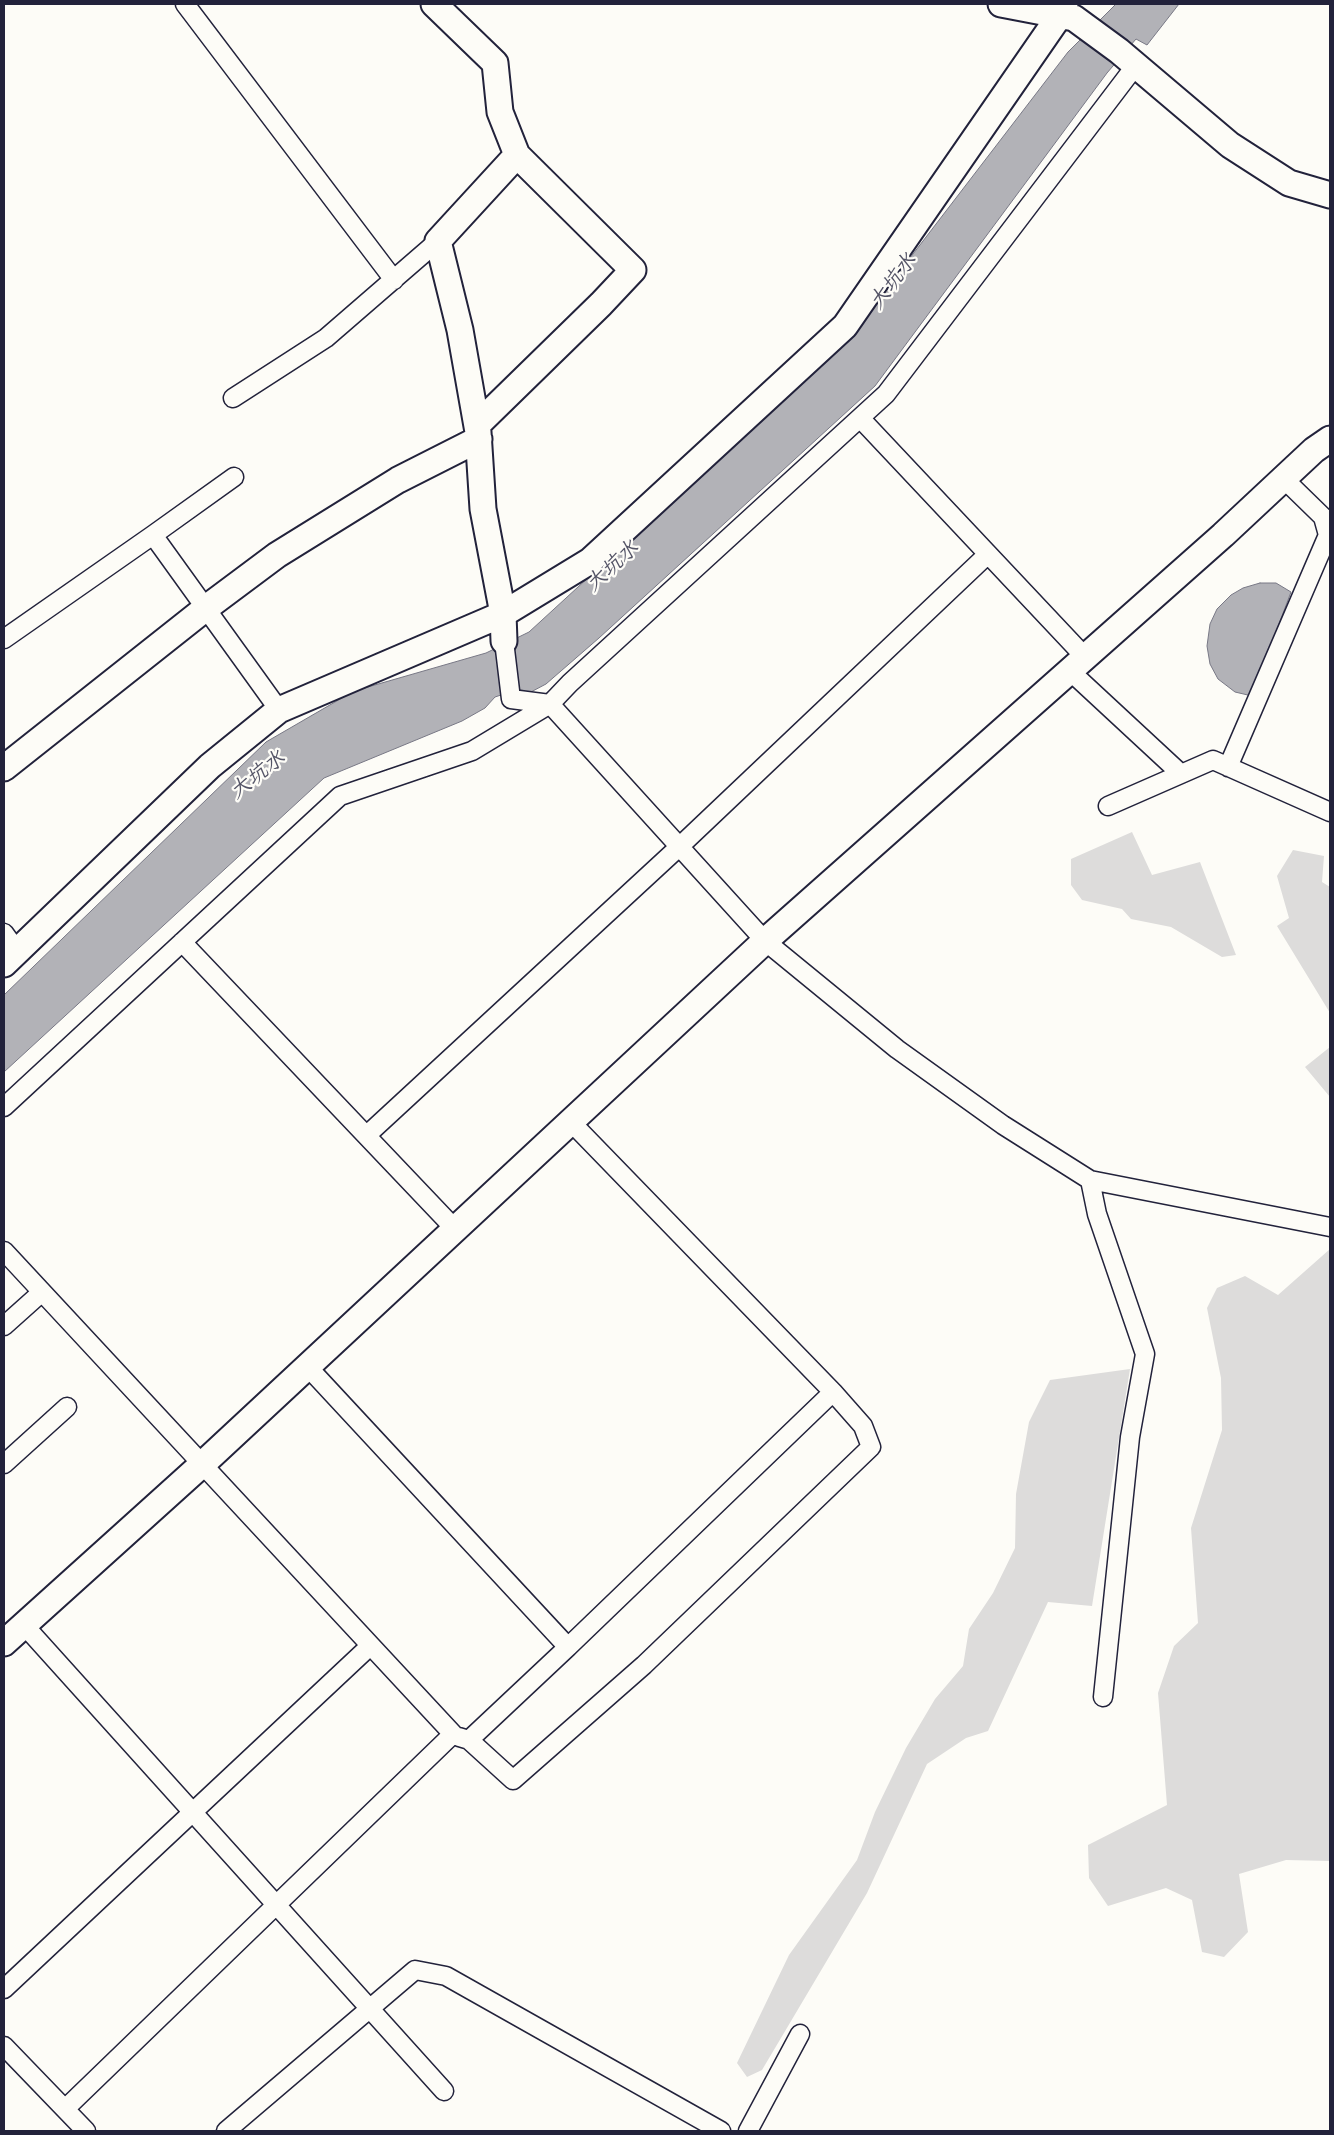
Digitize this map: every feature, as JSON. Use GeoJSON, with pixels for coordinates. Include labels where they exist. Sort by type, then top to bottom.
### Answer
{"type":"FeatureCollection","features":[{"type":"Feature","properties":{"kind":"street"},"geometry":{"type":"LineString","coordinates":[[185,4],[394,280]]}},
{"type":"Feature","properties":{"kind":"street"},"geometry":{"type":"LineString","coordinates":[[4,768],[206,608],[277,555],[478,432],[633,270],[517,156],[500,112],[495,63],[434,4]]}},
{"type":"Feature","properties":{"kind":"street"},"geometry":{"type":"LineString","coordinates":[[1001,4],[1066,12],[1127,58],[1230,145],[1289,183],[1330,195]]}},
{"type":"Feature","properties":{"kind":"street"},"geometry":{"type":"LineString","coordinates":[[8,949],[210,766],[279,710],[503,614],[590,561],[845,326],[1066,12]]}},
{"type":"Feature","properties":{"kind":"street"},"geometry":{"type":"LineString","coordinates":[[4,1107],[340,796],[472,751],[550,704],[570,683],[886,394],[1127,58]]}},
{"type":"Feature","properties":{"kind":"street"},"geometry":{"type":"LineString","coordinates":[[233,398],[326,338],[438,241],[517,156]]}},
{"type":"Feature","properties":{"kind":"street"},"geometry":{"type":"LineString","coordinates":[[438,241],[460,330],[478,432],[483,509],[503,614],[504,641],[511,699],[550,704],[765,941],[897,1049],[1003,1125],[1090,1180],[1330,1227]]}},
{"type":"Feature","properties":{"kind":"street"},"geometry":{"type":"LineString","coordinates":[[860,418],[987,555],[1077,664],[1180,773]]}},
{"type":"Feature","properties":{"kind":"street"},"geometry":{"type":"LineString","coordinates":[[4,1643],[202,1464],[765,941],[1224,534],[1314,450],[1330,439]]}},
{"type":"Feature","properties":{"kind":"street"},"geometry":{"type":"LineString","coordinates":[[4,639],[234,476]]}},
{"type":"Feature","properties":{"kind":"street"},"geometry":{"type":"LineString","coordinates":[[1228,767],[1328,535],[1322,517],[1283,478]]}},
{"type":"Feature","properties":{"kind":"street"},"geometry":{"type":"LineString","coordinates":[[153,535],[279,710]]}},
{"type":"Feature","properties":{"kind":"street"},"geometry":{"type":"LineString","coordinates":[[367,1135],[679,846],[987,555]]}},
{"type":"Feature","properties":{"kind":"street"},"geometry":{"type":"LineString","coordinates":[[1108,806],[1213,760],[1330,812]]}},
{"type":"Feature","properties":{"kind":"street"},"geometry":{"type":"LineString","coordinates":[[182,942],[455,1229]]}},
{"type":"Feature","properties":{"kind":"street"},"geometry":{"type":"LineString","coordinates":[[4,1251],[370,1646],[461,1737],[512,1780],[658,1651],[871,1447],[863,1426],[833,1392],[571,1122]]}},
{"type":"Feature","properties":{"kind":"street"},"geometry":{"type":"LineString","coordinates":[[1090,1180],[1097,1214],[1145,1354],[1130,1438],[1103,1697]]}},
{"type":"Feature","properties":{"kind":"street"},"geometry":{"type":"LineString","coordinates":[[4,1326],[42,1292]]}},
{"type":"Feature","properties":{"kind":"street"},"geometry":{"type":"LineString","coordinates":[[308,1366],[568,1647]]}},
{"type":"Feature","properties":{"kind":"street"},"geometry":{"type":"LineString","coordinates":[[65,2109],[276,1904],[461,1737],[568,1647],[833,1392]]}},
{"type":"Feature","properties":{"kind":"street"},"geometry":{"type":"LineString","coordinates":[[4,1464],[67,1408]]}},
{"type":"Feature","properties":{"kind":"street"},"geometry":{"type":"LineString","coordinates":[[24,1625],[444,2091]]}},
{"type":"Feature","properties":{"kind":"street"},"geometry":{"type":"LineString","coordinates":[[4,1989],[370,1646]]}},
{"type":"Feature","properties":{"kind":"street"},"geometry":{"type":"LineString","coordinates":[[226,2131],[414,1970],[446,1976],[721,2131]]}},
{"type":"Feature","properties":{"kind":"street"},"geometry":{"type":"LineString","coordinates":[[748,2131],[800,2034]]}},
{"type":"Feature","properties":{"kind":"street"},"geometry":{"type":"LineString","coordinates":[[4,2046],[86,2131]]}},
{"type":"Feature","properties":{"kind":"shaded area"},"geometry":{"type":"Polygon","coordinates":[[[1132,832],[1152,875],[1200,862],[1236,955],[1222,957],[1171,927],[1131,919],[1122,909],[1082,900],[1071,885],[1071,859],[1132,832]]]}},
{"type":"Feature","properties":{"kind":"shaded area"},"geometry":{"type":"Polygon","coordinates":[[[1293,850],[1324,856],[1322,882],[1330,887],[1330,1013],[1277,926],[1289,918],[1277,876],[1293,850]]]}},
{"type":"Feature","properties":{"kind":"shaded area"},"geometry":{"type":"Polygon","coordinates":[[[1330,1047],[1330,1097],[1305,1067],[1330,1047]]]}},
{"type":"Feature","properties":{"kind":"shaded area"},"geometry":{"type":"Polygon","coordinates":[[[1330,1249],[1330,1861],[1286,1860],[1239,1874],[1248,1932],[1224,1957],[1202,1952],[1192,1900],[1166,1888],[1108,1906],[1089,1878],[1088,1845],[1167,1805],[1158,1693],[1174,1646],[1198,1623],[1191,1528],[1222,1430],[1221,1378],[1207,1308],[1217,1288],[1245,1276],[1278,1295],[1330,1249]]]}},
{"type":"Feature","properties":{"kind":"shaded area"},"geometry":{"type":"Polygon","coordinates":[[[1130,1369],[1092,1606],[1048,1602],[988,1731],[966,1738],[927,1764],[867,1893],[762,2070],[747,2077],[737,2063],[789,1955],[857,1860],[875,1812],[906,1748],[935,1699],[963,1666],[969,1629],[993,1593],[1015,1548],[1016,1494],[1029,1422],[1050,1380],[1130,1369]]]}},
{"type":"Feature","properties":{"kind":"water","name":"大坑水"},"geometry":{"type":"Polygon","coordinates":[[[1116,4],[1179,4],[1147,45],[1136,39],[1107,73],[875,386],[546,684],[529,693],[519,689],[495,697],[485,708],[462,721],[324,778],[4,1072],[4,995],[266,742],[354,691],[486,653],[529,632],[847,340],[1068,52],[1116,4]]]}},
{"type":"Feature","properties":{"kind":"water"},"geometry":{"type":"Polygon","coordinates":[[[1260,583],[1276,583],[1291,592],[1252,696],[1235,692],[1218,679],[1210,664],[1207,646],[1210,624],[1217,609],[1231,595],[1243,588],[1260,583]]]}}]}
